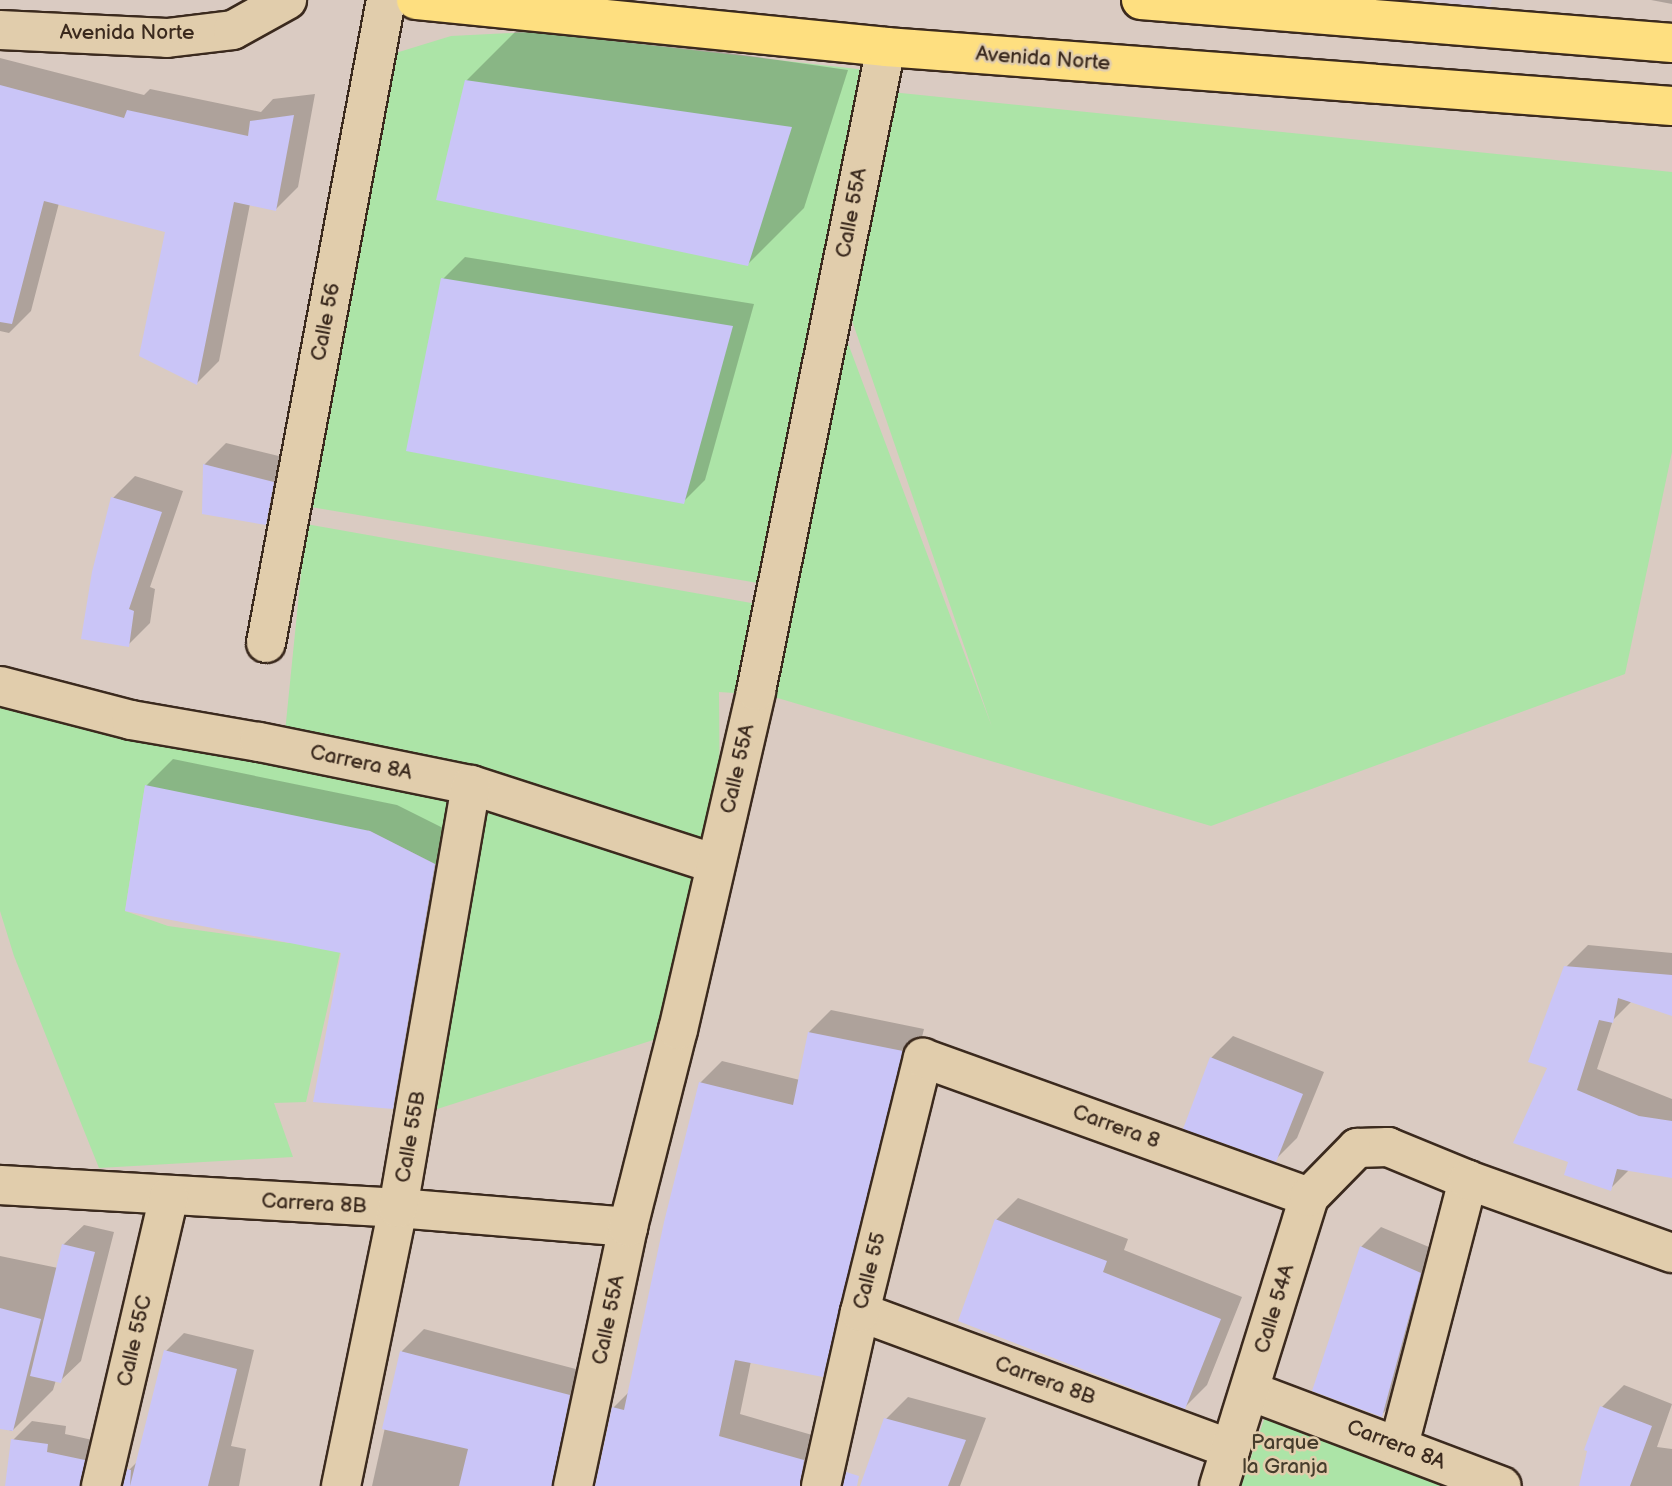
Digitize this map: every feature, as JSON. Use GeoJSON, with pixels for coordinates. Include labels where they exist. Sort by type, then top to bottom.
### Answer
{"type":"FeatureCollection","features":[{"type":"Feature","properties":{"kind":"main road","name":"Avenida Norte"},"geometry":{"type":"LineString","coordinates":[[416,0],[886,47],[1672,106]]}},
{"type":"Feature","properties":{"kind":"main road"},"geometry":{"type":"LineString","coordinates":[[1141,0],[1672,43]]}},
{"type":"Feature","properties":{"kind":"street","name":"Avenida Norte"},"geometry":{"type":"LineString","coordinates":[[0,30],[167,38],[233,30],[287,0]]}},
{"type":"Feature","properties":{"kind":"street","name":"Calle 56"},"geometry":{"type":"LineString","coordinates":[[266,643],[386,0]]}},
{"type":"Feature","properties":{"kind":"street","name":"Calle 55A"},"geometry":{"type":"LineString","coordinates":[[573,1486],[628,1227],[716,864],[775,602],[886,47]]}},
{"type":"Feature","properties":{"kind":"street","name":"Carrera 8A"},"geometry":{"type":"LineString","coordinates":[[0,686],[131,720],[259,742],[471,785],[716,864]]}},
{"type":"Feature","properties":{"kind":"street","name":"Calle 55B"},"geometry":{"type":"LineString","coordinates":[[341,1486],[398,1208],[471,785]]}},
{"type":"Feature","properties":{"kind":"street","name":"Carrera 8"},"geometry":{"type":"LineString","coordinates":[[923,1058],[1309,1197]]}},
{"type":"Feature","properties":{"kind":"street","name":"Calle 55"},"geometry":{"type":"LineString","coordinates":[[821,1486],[860,1312],[923,1058]]}},
{"type":"Feature","properties":{"kind":"street","name":"Calle 54A"},"geometry":{"type":"LineString","coordinates":[[1219,1486],[1309,1197],[1357,1148],[1388,1147],[1468,1180]]}},
{"type":"Feature","properties":{"kind":"street"},"geometry":{"type":"LineString","coordinates":[[1399,1445],[1468,1180],[1672,1253]]}},
{"type":"Feature","properties":{"kind":"street","name":"Carrera 8B"},"geometry":{"type":"LineString","coordinates":[[0,1185],[169,1197],[398,1208],[628,1227]]}},
{"type":"Feature","properties":{"kind":"street","name":"Calle 55C"},"geometry":{"type":"LineString","coordinates":[[101,1486],[169,1197]]}},
{"type":"Feature","properties":{"kind":"street","name":"Carrera 8B"},"geometry":{"type":"LineString","coordinates":[[860,1312],[1230,1449]]}},
{"type":"Feature","properties":{"kind":"street","name":"Carrera 8A"},"geometry":{"type":"LineString","coordinates":[[1250,1391],[1502,1486]]}},
{"type":"Feature","properties":{"kind":"shaded area"},"geometry":{"type":"Polygon","coordinates":[[[1307,0],[1492,0],[1486,17],[1307,0]]]}},
{"type":"Feature","properties":{"kind":"green space"},"geometry":{"type":"Polygon","coordinates":[[[533,32],[866,70],[758,583],[311,507],[376,59],[451,36],[533,32]]]}},
{"type":"Feature","properties":{"kind":"green space"},"geometry":{"type":"Polygon","coordinates":[[[891,92],[1672,172],[1672,452],[1625,674],[1211,826],[764,694],[846,338],[992,727],[847,306],[891,92]]]}},
{"type":"Feature","properties":{"kind":"green space"},"geometry":{"type":"Polygon","coordinates":[[[306,524],[768,606],[750,694],[719,692],[720,828],[672,1034],[409,1118],[441,867],[368,830],[306,1102],[274,1103],[293,1157],[99,1168],[14,956],[0,911],[0,691],[285,732],[306,524]],[[145,786],[125,911],[168,926],[289,943],[310,819],[145,786]]]}},
{"type":"Feature","properties":{"kind":"green space","name":"Parque la Granja"},"geometry":{"type":"Polygon","coordinates":[[[1266,1414],[1472,1486],[1241,1486],[1266,1414]]]}},
{"type":"Feature","properties":{"kind":"building"},"geometry":{"type":"Polygon","coordinates":[[[465,80],[792,127],[748,266],[436,200],[465,80]]]}},
{"type":"Feature","properties":{"kind":"building"},"geometry":{"type":"Polygon","coordinates":[[[0,85],[124,118],[127,110],[248,136],[250,121],[294,115],[276,211],[234,202],[197,385],[139,356],[165,232],[44,201],[12,324],[0,322],[0,85]]]}},
{"type":"Feature","properties":{"kind":"building"},"geometry":{"type":"Polygon","coordinates":[[[441,278],[733,326],[684,504],[406,451],[441,278]]]}},
{"type":"Feature","properties":{"kind":"building"},"geometry":{"type":"Polygon","coordinates":[[[203,464],[274,482],[266,525],[202,514],[203,464]]]}},
{"type":"Feature","properties":{"kind":"building"},"geometry":{"type":"Polygon","coordinates":[[[111,497],[162,512],[129,609],[134,611],[129,647],[81,639],[92,572],[111,497]]]}},
{"type":"Feature","properties":{"kind":"building"},"geometry":{"type":"Polygon","coordinates":[[[145,785],[370,831],[435,864],[393,1109],[313,1102],[341,953],[125,911],[145,785]]]}},
{"type":"Feature","properties":{"kind":"building"},"geometry":{"type":"Polygon","coordinates":[[[1564,966],[1672,975],[1672,1016],[1618,998],[1613,1023],[1599,1020],[1577,1090],[1639,1116],[1672,1121],[1672,1178],[1617,1169],[1611,1191],[1564,1175],[1568,1162],[1513,1143],[1547,1068],[1528,1062],[1564,966]]]}},
{"type":"Feature","properties":{"kind":"building"},"geometry":{"type":"Polygon","coordinates":[[[808,1032],[903,1051],[823,1377],[735,1360],[719,1436],[804,1460],[800,1486],[595,1486],[612,1407],[624,1410],[664,1222],[699,1082],[793,1105],[808,1032]]]}},
{"type":"Feature","properties":{"kind":"building"},"geometry":{"type":"Polygon","coordinates":[[[1210,1057],[1303,1094],[1276,1162],[1183,1129],[1210,1057]]]}},
{"type":"Feature","properties":{"kind":"building"},"geometry":{"type":"Polygon","coordinates":[[[995,1219],[1107,1261],[1103,1272],[1221,1319],[1185,1409],[958,1321],[995,1219]]]}},
{"type":"Feature","properties":{"kind":"building"},"geometry":{"type":"Polygon","coordinates":[[[62,1244],[95,1252],[61,1383],[30,1376],[62,1244]]]}},
{"type":"Feature","properties":{"kind":"building"},"geometry":{"type":"Polygon","coordinates":[[[1360,1246],[1421,1273],[1382,1417],[1312,1391],[1360,1246]]]}},
{"type":"Feature","properties":{"kind":"building"},"geometry":{"type":"Polygon","coordinates":[[[0,1308],[41,1319],[13,1431],[0,1429],[0,1308]]]}},
{"type":"Feature","properties":{"kind":"building"},"geometry":{"type":"Polygon","coordinates":[[[164,1350],[237,1369],[208,1486],[130,1486],[164,1350]]]}},
{"type":"Feature","properties":{"kind":"building"},"geometry":{"type":"Polygon","coordinates":[[[400,1351],[570,1395],[552,1486],[459,1486],[468,1449],[382,1429],[400,1351]]]}},
{"type":"Feature","properties":{"kind":"building"},"geometry":{"type":"Polygon","coordinates":[[[1600,1406],[1652,1426],[1630,1486],[1579,1486],[1587,1451],[1584,1450],[1600,1406]]]}},
{"type":"Feature","properties":{"kind":"building"},"geometry":{"type":"Polygon","coordinates":[[[884,1418],[966,1440],[948,1486],[860,1486],[884,1418]]]}},
{"type":"Feature","properties":{"kind":"building"},"geometry":{"type":"Polygon","coordinates":[[[11,1439],[48,1444],[47,1452],[85,1460],[80,1486],[5,1486],[11,1439]]]}},
{"type":"Feature","properties":{"kind":"building"},"geometry":{"type":"Polygon","coordinates":[[[127,1469],[131,1470],[130,1486],[123,1486],[127,1469]]]}},
{"type":"Feature","properties":{"kind":"building"},"geometry":{"type":"Polygon","coordinates":[[[846,1472],[859,1476],[857,1486],[843,1486],[846,1472]]]}}]}
